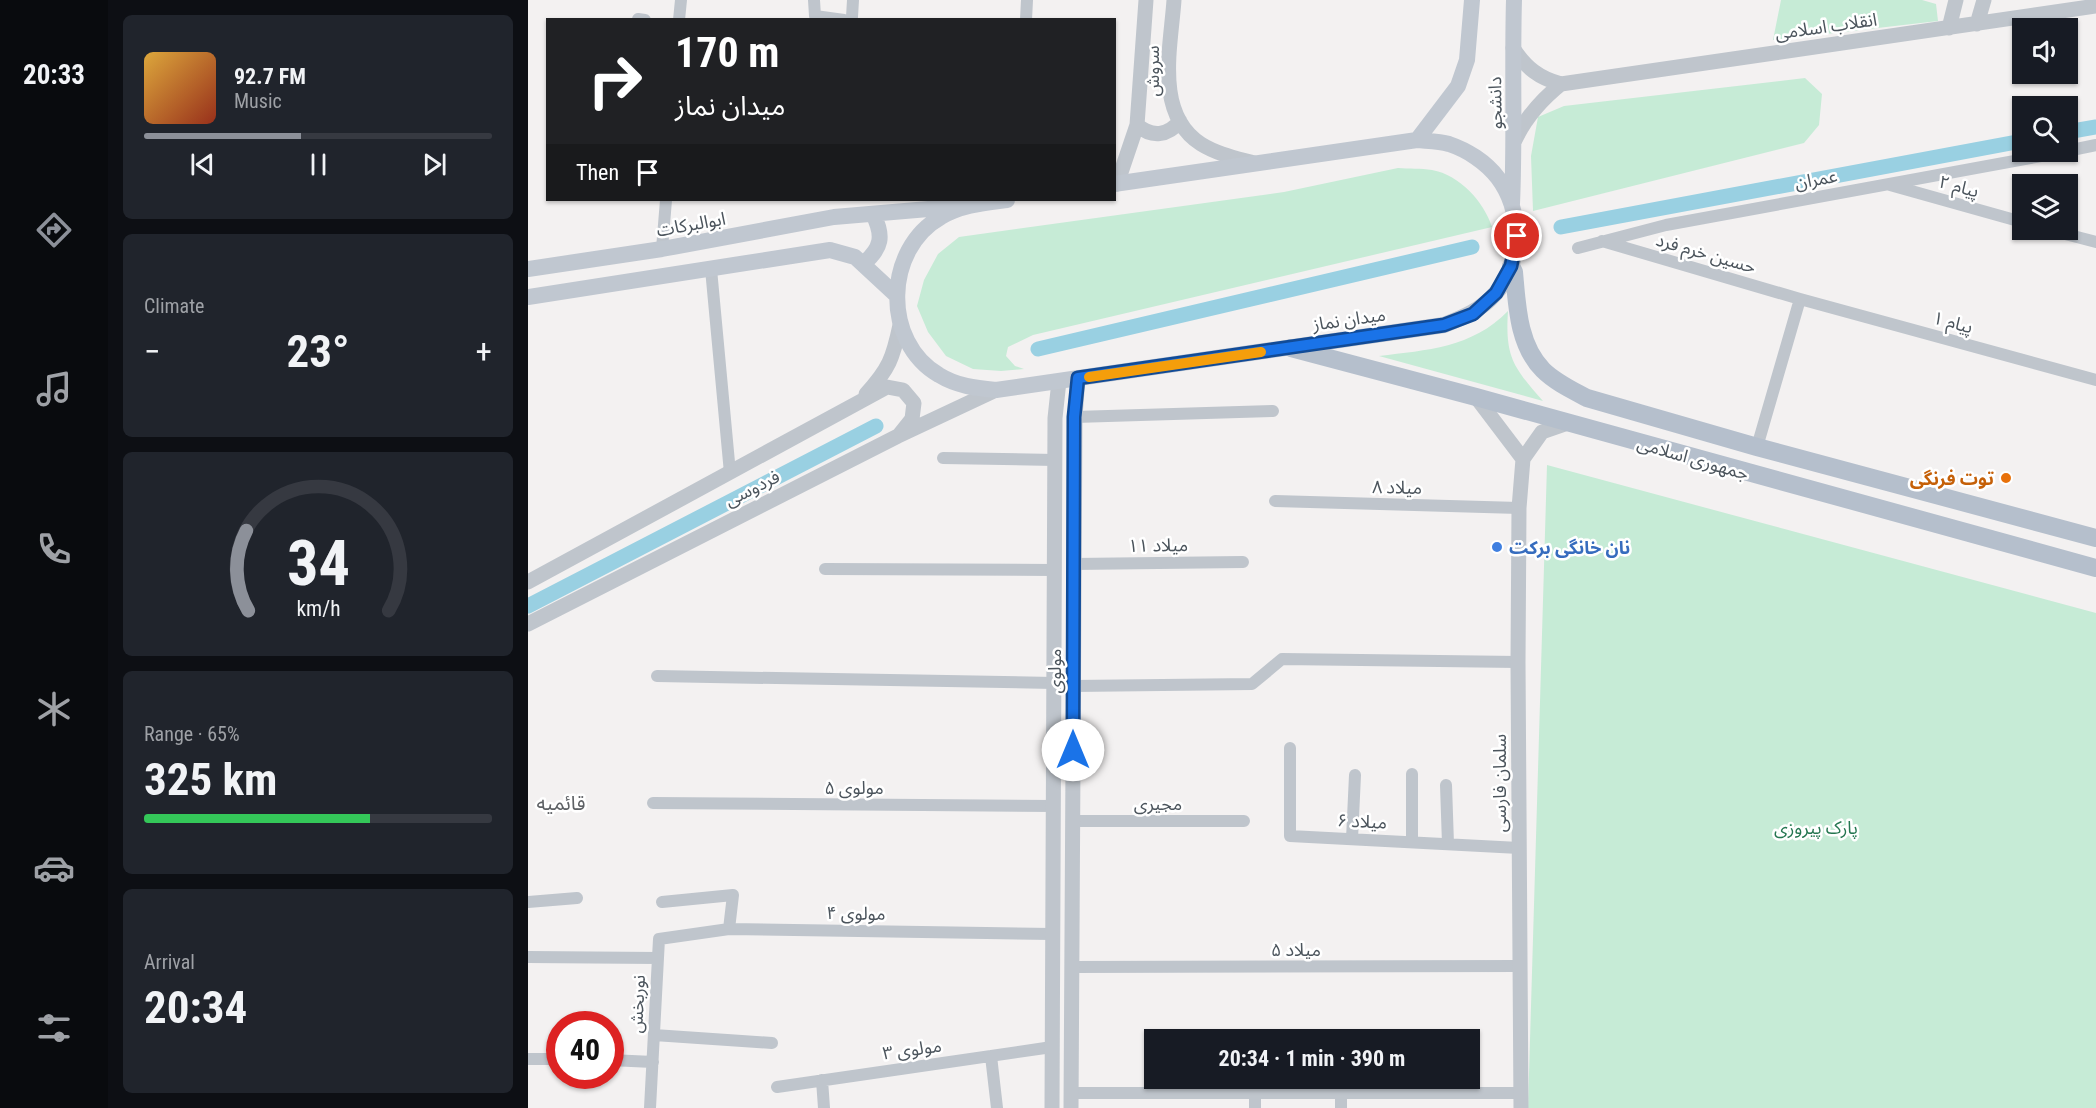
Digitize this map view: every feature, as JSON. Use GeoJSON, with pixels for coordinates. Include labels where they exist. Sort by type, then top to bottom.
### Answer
{"type":"FeatureCollection","features":[{"type":"Feature","properties":{"kind":"main road","name":"دانشجو"},"geometry":{"type":"LineString","coordinates":[[1416,140],[1458,86],[1467,60],[1472,0]]}},
{"type":"Feature","properties":{"kind":"main road","name":"دانشجو"},"geometry":{"type":"LineString","coordinates":[[1512,205],[1515,140],[1513,48],[1515,0]]}},
{"type":"Feature","properties":{"kind":"main road","name":"میدان نماز"},"geometry":{"type":"LineString","coordinates":[[999,201],[968,205],[940,217],[916,238],[902,264],[896,295],[900,325],[915,353],[937,374],[965,387],[996,390],[1444,325],[1473,314],[1496,293],[1511,266],[1517,236],[1512,205],[1498,178],[1476,156],[1447,143],[1416,140],[1116,184]]}},
{"type":"Feature","properties":{"kind":"main road","name":"ابوالبرکات"},"geometry":{"type":"LineString","coordinates":[[528,269],[662,249],[834,217],[968,205]]}},
{"type":"Feature","properties":{"kind":"main road"},"geometry":{"type":"LineString","coordinates":[[863,264],[874,255],[880,241],[880,227],[873,214]]}},
{"type":"Feature","properties":{"kind":"main road"},"geometry":{"type":"LineString","coordinates":[[528,297],[830,250],[855,257],[896,295]]}},
{"type":"Feature","properties":{"kind":"main road","name":"جمهوری اسلامی"},"geometry":{"type":"LineString","coordinates":[[1511,266],[1514,272],[1517,310],[1527,347],[1543,370],[1565,387],[1587,398],[1757,447],[2096,538]]}},
{"type":"Feature","properties":{"kind":"main road","name":"جمهوری اسلامی"},"geometry":{"type":"LineString","coordinates":[[1291,348],[2096,568]]}},
{"type":"Feature","properties":{"kind":"main road"},"geometry":{"type":"LineString","coordinates":[[1910,517],[1918,491]]}},
{"type":"Feature","properties":{"kind":"street"},"geometry":{"type":"LineString","coordinates":[[679,18],[681,0]]}},
{"type":"Feature","properties":{"kind":"street"},"geometry":{"type":"LineString","coordinates":[[814,0],[815,16],[830,18]]}},
{"type":"Feature","properties":{"kind":"street"},"geometry":{"type":"LineString","coordinates":[[851,18],[853,0]]}},
{"type":"Feature","properties":{"kind":"street"},"geometry":{"type":"LineString","coordinates":[[1026,18],[1027,0]]}},
{"type":"Feature","properties":{"kind":"street","name":"سروش"},"geometry":{"type":"LineString","coordinates":[[1116,184],[1137,125],[1146,0]]}},
{"type":"Feature","properties":{"kind":"street","name":"سروش"},"geometry":{"type":"LineString","coordinates":[[1174,0],[1168,87],[1173,108],[1180,121],[1201,143],[1227,155],[1257,164]]}},
{"type":"Feature","properties":{"kind":"street"},"geometry":{"type":"LineString","coordinates":[[1949,28],[1956,0]]}},
{"type":"Feature","properties":{"kind":"street"},"geometry":{"type":"LineString","coordinates":[[1977,0],[1984,0],[1977,24]]}},
{"type":"Feature","properties":{"kind":"street","name":"انقلاب اسلامی"},"geometry":{"type":"LineString","coordinates":[[1561,84],[2096,6]]}},
{"type":"Feature","properties":{"kind":"street"},"geometry":{"type":"LineString","coordinates":[[1513,48],[1533,73],[1545,80],[1561,84]]}},
{"type":"Feature","properties":{"kind":"street"},"geometry":{"type":"LineString","coordinates":[[1515,140],[1523,123],[1536,106],[1561,84]]}},
{"type":"Feature","properties":{"kind":"street"},"geometry":{"type":"LineString","coordinates":[[1137,125],[1143,130],[1160,134],[1168,132],[1180,121]]}},
{"type":"Feature","properties":{"kind":"street","name":"عمران"},"geometry":{"type":"LineString","coordinates":[[2078,148],[2096,145]]}},
{"type":"Feature","properties":{"kind":"street","name":"عمران"},"geometry":{"type":"LineString","coordinates":[[1578,248],[1666,225],[2012,161]]}},
{"type":"Feature","properties":{"kind":"street","name":"پیام ۲"},"geometry":{"type":"LineString","coordinates":[[1886,184],[2012,219]]}},
{"type":"Feature","properties":{"kind":"street"},"geometry":{"type":"LineString","coordinates":[[662,249],[666,201]]}},
{"type":"Feature","properties":{"kind":"street"},"geometry":{"type":"LineString","coordinates":[[2078,237],[2096,242]]}},
{"type":"Feature","properties":{"kind":"street","name":"حسین خرم فرد"},"geometry":{"type":"LineString","coordinates":[[1602,241],[1800,300]]}},
{"type":"Feature","properties":{"kind":"street"},"geometry":{"type":"LineString","coordinates":[[711,269],[730,473]]}},
{"type":"Feature","properties":{"kind":"street"},"geometry":{"type":"LineString","coordinates":[[1757,447],[1800,300]]}},
{"type":"Feature","properties":{"kind":"street","name":"پیام ۱"},"geometry":{"type":"LineString","coordinates":[[1800,300],[2096,380]]}},
{"type":"Feature","properties":{"kind":"street"},"geometry":{"type":"LineString","coordinates":[[858,403],[881,378],[894,355],[900,325]]}},
{"type":"Feature","properties":{"kind":"street","name":"مولوی"},"geometry":{"type":"LineString","coordinates":[[1072,1100],[1074,417],[1078,378]]}},
{"type":"Feature","properties":{"kind":"street","name":"مولوی"},"geometry":{"type":"LineString","coordinates":[[1052,1108],[1055,418],[1059,381]]}},
{"type":"Feature","properties":{"kind":"street","name":"فردوسی"},"geometry":{"type":"LineString","coordinates":[[528,582],[887,387],[903,390],[914,403],[912,419],[898,436]]}},
{"type":"Feature","properties":{"kind":"street","name":"فردوسی"},"geometry":{"type":"LineString","coordinates":[[528,624],[898,436],[996,390]]}},
{"type":"Feature","properties":{"kind":"street"},"geometry":{"type":"LineString","coordinates":[[1476,397],[1523,459],[1542,432],[1568,423]]}},
{"type":"Feature","properties":{"kind":"street"},"geometry":{"type":"LineString","coordinates":[[1055,418],[1272,411]]}},
{"type":"Feature","properties":{"kind":"street"},"geometry":{"type":"LineString","coordinates":[[943,458],[1055,460]]}},
{"type":"Feature","properties":{"kind":"street","name":"سلمان فارسی"},"geometry":{"type":"LineString","coordinates":[[1521,1100],[1518,662],[1519,508],[1523,459]]}},
{"type":"Feature","properties":{"kind":"street","name":"میلاد ۸"},"geometry":{"type":"LineString","coordinates":[[1275,501],[1519,508]]}},
{"type":"Feature","properties":{"kind":"street","name":"میلاد ۱۱"},"geometry":{"type":"LineString","coordinates":[[1074,564],[1243,562]]}},
{"type":"Feature","properties":{"kind":"street"},"geometry":{"type":"LineString","coordinates":[[825,569],[1054,570]]}},
{"type":"Feature","properties":{"kind":"street"},"geometry":{"type":"LineString","coordinates":[[1073,686],[1252,684],[1282,659],[1518,662]]}},
{"type":"Feature","properties":{"kind":"street"},"geometry":{"type":"LineString","coordinates":[[657,676],[1054,683]]}},
{"type":"Feature","properties":{"kind":"street","name":"میلاد ۶"},"geometry":{"type":"LineString","coordinates":[[1290,748],[1290,836],[1519,848]]}},
{"type":"Feature","properties":{"kind":"street"},"geometry":{"type":"LineString","coordinates":[[1412,774],[1412,842]]}},
{"type":"Feature","properties":{"kind":"street"},"geometry":{"type":"LineString","coordinates":[[1352,839],[1355,775]]}},
{"type":"Feature","properties":{"kind":"street"},"geometry":{"type":"LineString","coordinates":[[1446,786],[1448,844]]}},
{"type":"Feature","properties":{"kind":"street","name":"مولوی ۵"},"geometry":{"type":"LineString","coordinates":[[653,803],[1054,806]]}},
{"type":"Feature","properties":{"kind":"street","name":"مجیری"},"geometry":{"type":"LineString","coordinates":[[1073,821],[1244,821]]}},
{"type":"Feature","properties":{"kind":"street"},"geometry":{"type":"LineString","coordinates":[[662,902],[733,895],[729,928]]}},
{"type":"Feature","properties":{"kind":"street"},"geometry":{"type":"LineString","coordinates":[[528,902],[577,898]]}},
{"type":"Feature","properties":{"kind":"street","name":"مولوی ۴"},"geometry":{"type":"LineString","coordinates":[[659,939],[729,928],[1052,934]]}},
{"type":"Feature","properties":{"kind":"street","name":"نوربخش"},"geometry":{"type":"LineString","coordinates":[[650,1108],[659,939]]}},
{"type":"Feature","properties":{"kind":"street"},"geometry":{"type":"LineString","coordinates":[[528,957],[658,958]]}},
{"type":"Feature","properties":{"kind":"street","name":"میلاد ۵"},"geometry":{"type":"LineString","coordinates":[[1072,967],[1520,966]]}},
{"type":"Feature","properties":{"kind":"street"},"geometry":{"type":"LineString","coordinates":[[1052,1010],[1072,1009]]}},
{"type":"Feature","properties":{"kind":"street"},"geometry":{"type":"LineString","coordinates":[[654,1035],[772,1043]]}},
{"type":"Feature","properties":{"kind":"street","name":"مولوی ۳"},"geometry":{"type":"LineString","coordinates":[[777,1087],[1052,1047]]}},
{"type":"Feature","properties":{"kind":"street"},"geometry":{"type":"LineString","coordinates":[[991,1056],[997,1108]]}},
{"type":"Feature","properties":{"kind":"street"},"geometry":{"type":"LineString","coordinates":[[528,1059],[546,1059]]}},
{"type":"Feature","properties":{"kind":"street"},"geometry":{"type":"LineString","coordinates":[[624,1061],[652,1062]]}},
{"type":"Feature","properties":{"kind":"street"},"geometry":{"type":"LineString","coordinates":[[822,1080],[824,1108]]}},
{"type":"Feature","properties":{"kind":"street"},"geometry":{"type":"LineString","coordinates":[[1072,1100],[1255,1093],[1341,1093],[1521,1100]]}},
{"type":"Feature","properties":{"kind":"street"},"geometry":{"type":"LineString","coordinates":[[1255,1093],[1255,1108]]}},
{"type":"Feature","properties":{"kind":"street"},"geometry":{"type":"LineString","coordinates":[[1341,1093],[1341,1108]]}},
{"type":"Feature","properties":{"kind":"green space"},"geometry":{"type":"Polygon","coordinates":[[[1781,0],[1922,0],[1936,4],[1938,21],[1773,40],[1781,0]]]}},
{"type":"Feature","properties":{"kind":"green space"},"geometry":{"type":"Polygon","coordinates":[[[1805,78],[1822,94],[1819,125],[1804,143],[1533,211],[1531,156],[1538,117],[1564,106],[1805,78]]]}},
{"type":"Feature","properties":{"kind":"green space"},"geometry":{"type":"Polygon","coordinates":[[[1398,168],[1432,170],[1452,178],[1477,199],[1492,227],[1033,335],[1008,347],[1006,356],[1015,366],[1024,369],[1001,371],[973,369],[946,356],[928,332],[917,306],[924,280],[938,254],[959,237],[1284,192],[1398,168]]]}},
{"type":"Feature","properties":{"kind":"green space"},"geometry":{"type":"Polygon","coordinates":[[[1508,311],[1508,340],[1513,360],[1524,379],[1543,401],[1379,356],[1431,349],[1464,340],[1479,333],[1508,311]]]}},
{"type":"Feature","properties":{"kind":"green space","name":"پارک پیروزی"},"geometry":{"type":"Polygon","coordinates":[[[1547,465],[2096,613],[2096,1108],[1528,1108],[1547,465]]]}},
{"type":"Feature","properties":{"kind":"waterway"},"geometry":{"type":"LineString","coordinates":[[2078,130],[2096,127]]}},
{"type":"Feature","properties":{"kind":"waterway"},"geometry":{"type":"LineString","coordinates":[[1561,227],[2012,143]]}},
{"type":"Feature","properties":{"kind":"waterway"},"geometry":{"type":"LineString","coordinates":[[1038,349],[1472,247]]}},
{"type":"Feature","properties":{"kind":"waterway"},"geometry":{"type":"LineString","coordinates":[[528,606],[876,426]]}},
{"type":"Feature","properties":{"kind":"slow traffic"},"geometry":{"type":"LineString","coordinates":[[1089,377],[1261,352]]}},
{"type":"Feature","properties":{"kind":"place","name":"توت فرنگی"},"geometry":{"type":"Point","coordinates":[2006,478]}},
{"type":"Feature","properties":{"kind":"place","name":"نان خانگی برکت"},"geometry":{"type":"Point","coordinates":[1497,547]}},
{"type":"Feature","properties":{"kind":"district","name":"قائمیه"},"geometry":{"type":"Point","coordinates":[561,803]}},
{"type":"Feature","properties":{"kind":"route"},"geometry":{"type":"LineString","coordinates":[[1073,750],[1074,417],[1078,378],[1444,325],[1473,314],[1496,293],[1511,266],[1517,236]]}}]}
